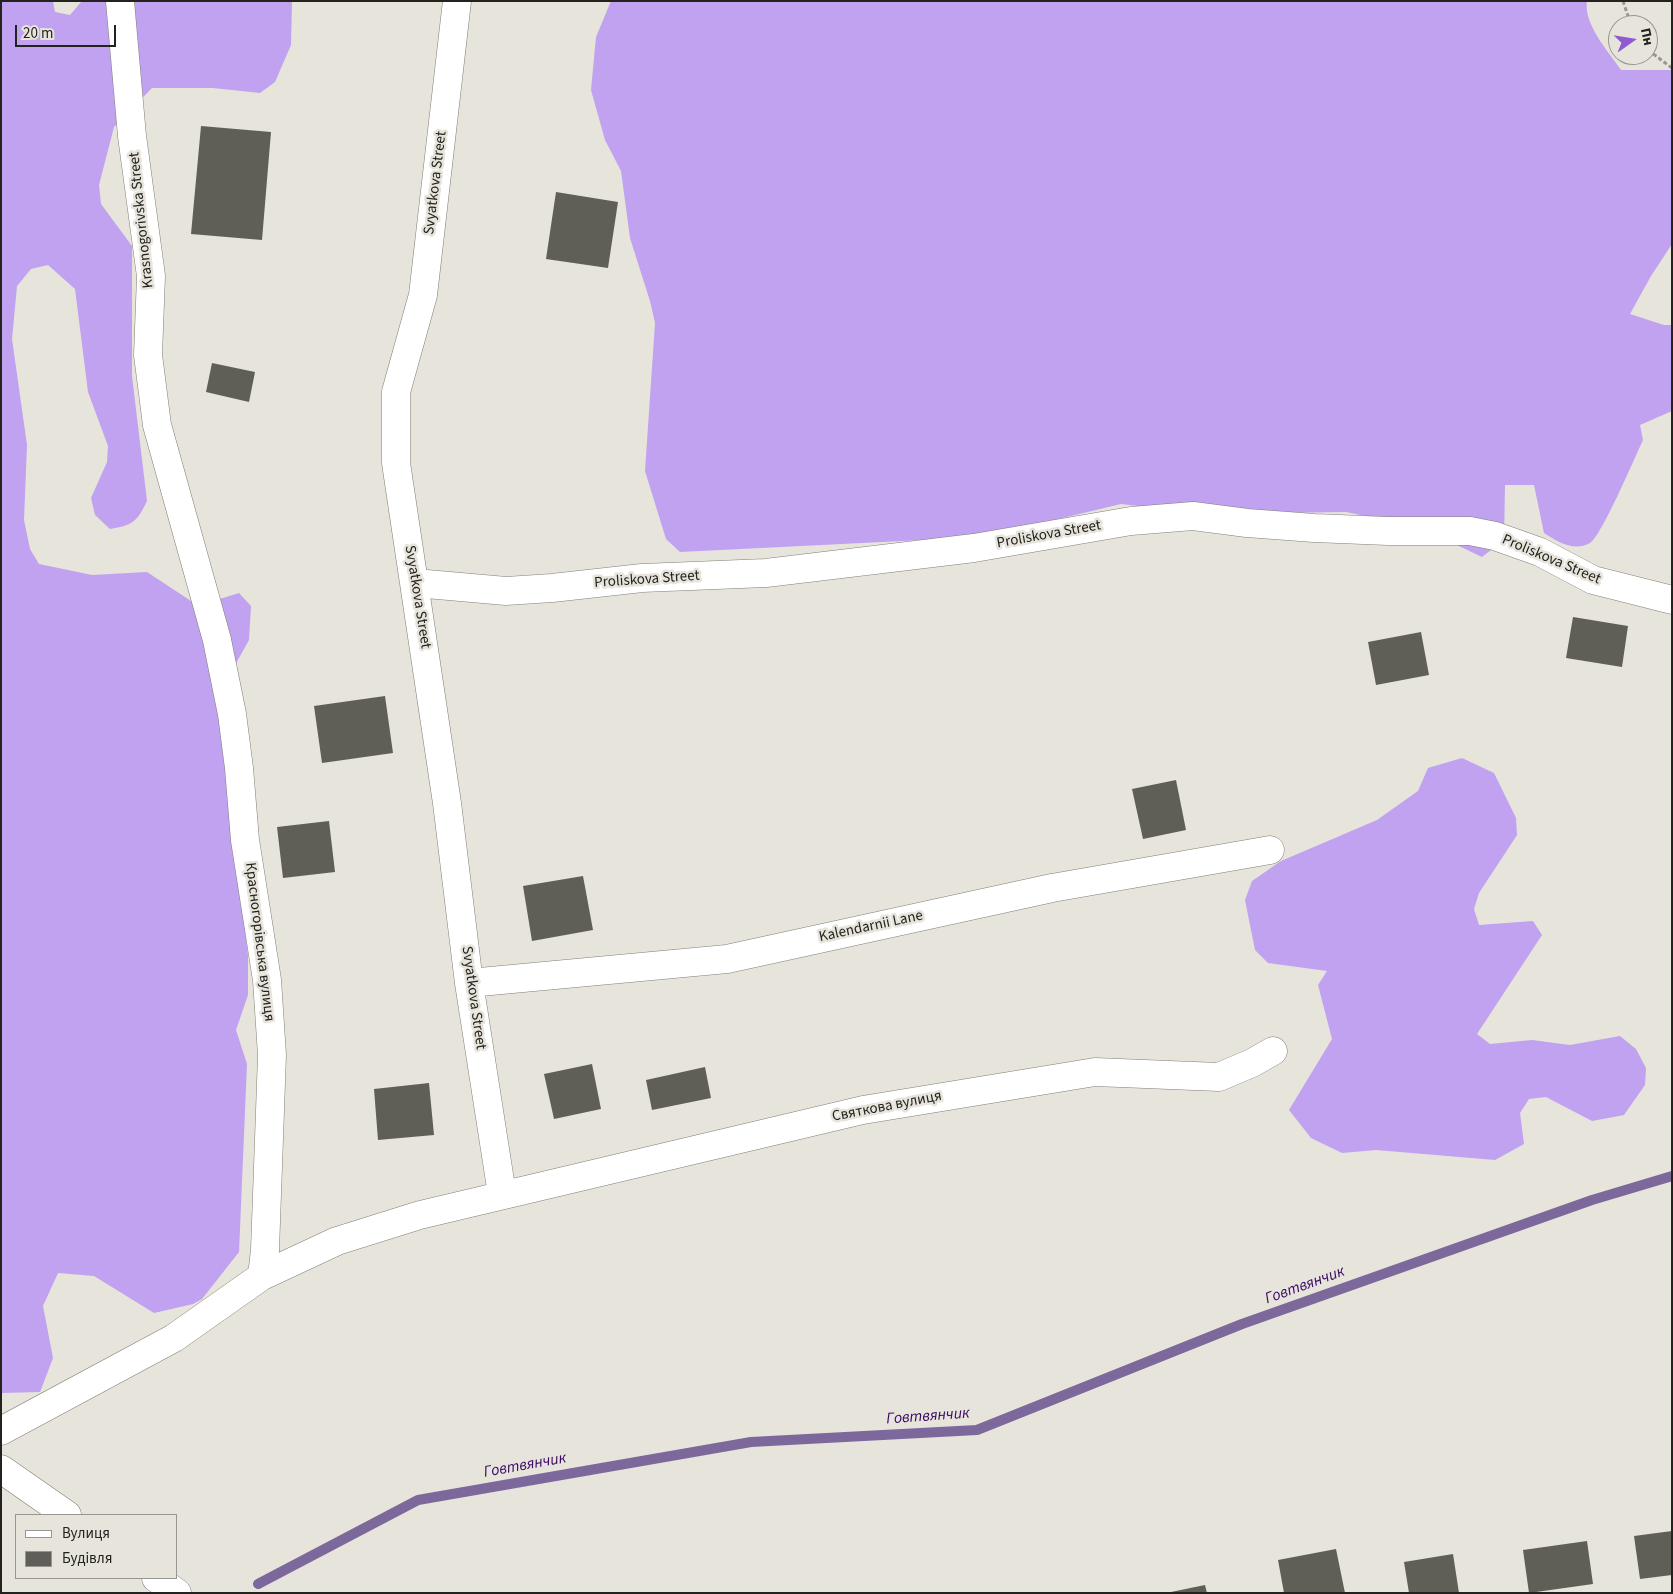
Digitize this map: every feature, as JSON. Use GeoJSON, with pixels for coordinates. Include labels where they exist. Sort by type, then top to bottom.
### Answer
{"type":"FeatureCollection","features":[{"type":"Feature","properties":{"kind":"street","name":"Krasnogorivska Street"},"geometry":{"type":"LineString","coordinates":[[120,1],[132,136],[151,276],[148,355],[157,425],[216,640],[232,714],[245,840],[267,980],[272,1055],[265,1250],[262,1276]]}},
{"type":"Feature","properties":{"kind":"street","name":"Svyatkova Street"},"geometry":{"type":"LineString","coordinates":[[457,1],[423,295],[396,392],[396,463],[447,803],[470,983],[502,1194]]}},
{"type":"Feature","properties":{"kind":"street","name":"Proliskova Street"},"geometry":{"type":"LineString","coordinates":[[415,583],[506,591],[642,578],[766,574],[974,548],[1131,521],[1194,516],[1247,523],[1314,528],[1388,531],[1470,531],[1495,536],[1540,552],[1593,580],[1672,600]]}},
{"type":"Feature","properties":{"kind":"street","name":"Kalendarnii Lane"},"geometry":{"type":"LineString","coordinates":[[470,983],[728,959],[1052,888],[1270,850]]}},
{"type":"Feature","properties":{"kind":"street","name":"Святкова вулиця"},"geometry":{"type":"LineString","coordinates":[[1,1431],[174,1338],[262,1276],[337,1241],[420,1215],[502,1194],[863,1110],[1095,1072],[1219,1077],[1252,1063],[1273,1051]]}},
{"type":"Feature","properties":{"kind":"street"},"geometry":{"type":"LineString","coordinates":[[1,1469],[66,1514]]}},
{"type":"Feature","properties":{"kind":"street"},"geometry":{"type":"LineString","coordinates":[[157,1579],[177,1593]]}},
{"type":"Feature","properties":{"kind":"path"},"geometry":{"type":"LineString","coordinates":[[1623,1],[1628,15]]}},
{"type":"Feature","properties":{"kind":"path"},"geometry":{"type":"LineString","coordinates":[[1658,58],[1672,68]]}},
{"type":"Feature","properties":{"kind":"shaded area"},"geometry":{"type":"Polygon","coordinates":[[[1,1],[53,1],[55,12],[70,15],[82,1],[291,1],[292,3],[291,45],[275,82],[260,93],[213,88],[152,88],[114,127],[99,185],[101,204],[132,246],[132,376],[147,501],[137,518],[129,524],[110,529],[95,515],[91,498],[107,462],[108,446],[88,392],[75,289],[48,265],[31,269],[17,286],[12,339],[27,445],[24,520],[30,549],[39,564],[92,575],[147,572],[191,601],[207,603],[239,593],[251,606],[249,640],[217,697],[248,955],[248,995],[236,1030],[247,1064],[239,1252],[202,1299],[193,1304],[154,1313],[94,1276],[58,1273],[43,1306],[53,1358],[40,1392],[1,1393],[1,1]]]}},
{"type":"Feature","properties":{"kind":"shaded area"},"geometry":{"type":"Polygon","coordinates":[[[611,1],[1587,1],[1589,19],[1608,52],[1608,65],[1617,65],[1621,70],[1672,70],[1672,244],[1651,276],[1630,314],[1664,325],[1672,325],[1672,411],[1640,425],[1643,440],[1626,478],[1602,527],[1595,538],[1584,546],[1566,545],[1544,533],[1534,485],[1505,485],[1504,540],[1482,557],[1419,527],[1346,512],[1209,514],[1121,504],[983,537],[680,552],[666,539],[645,471],[655,323],[630,238],[621,171],[605,140],[591,90],[596,37],[611,1]]]}},
{"type":"Feature","properties":{"kind":"shaded area"},"geometry":{"type":"Polygon","coordinates":[[[1462,758],[1494,773],[1516,818],[1517,835],[1479,893],[1474,909],[1479,925],[1533,921],[1542,935],[1477,1034],[1490,1044],[1532,1040],[1570,1045],[1620,1036],[1636,1049],[1646,1068],[1645,1085],[1624,1115],[1592,1121],[1546,1097],[1529,1099],[1520,1113],[1524,1144],[1495,1160],[1376,1150],[1342,1153],[1311,1138],[1289,1110],[1332,1039],[1318,985],[1327,971],[1268,963],[1255,950],[1245,900],[1252,881],[1281,861],[1377,820],[1418,791],[1428,768],[1462,758]]]}},
{"type":"Feature","properties":{"kind":"building"},"geometry":{"type":"Polygon","coordinates":[[[201,126],[271,132],[262,240],[191,234],[201,126]]]}},
{"type":"Feature","properties":{"kind":"building"},"geometry":{"type":"Polygon","coordinates":[[[556,192],[618,202],[608,268],[546,259],[556,192]]]}},
{"type":"Feature","properties":{"kind":"building"},"geometry":{"type":"Polygon","coordinates":[[[212,363],[255,372],[249,402],[206,392],[212,363]]]}},
{"type":"Feature","properties":{"kind":"building"},"geometry":{"type":"Polygon","coordinates":[[[1573,617],[1628,626],[1622,667],[1566,658],[1573,617]]]}},
{"type":"Feature","properties":{"kind":"building"},"geometry":{"type":"Polygon","coordinates":[[[1421,632],[1429,675],[1376,685],[1368,642],[1421,632]]]}},
{"type":"Feature","properties":{"kind":"building"},"geometry":{"type":"Polygon","coordinates":[[[385,696],[393,753],[322,763],[314,706],[385,696]]]}},
{"type":"Feature","properties":{"kind":"building"},"geometry":{"type":"Polygon","coordinates":[[[1176,780],[1186,830],[1143,839],[1132,789],[1176,780]]]}},
{"type":"Feature","properties":{"kind":"building"},"geometry":{"type":"Polygon","coordinates":[[[329,821],[335,872],[283,878],[277,827],[329,821]]]}},
{"type":"Feature","properties":{"kind":"building"},"geometry":{"type":"Polygon","coordinates":[[[583,876],[593,930],[532,941],[523,886],[583,876]]]}},
{"type":"Feature","properties":{"kind":"building"},"geometry":{"type":"Polygon","coordinates":[[[592,1064],[601,1109],[554,1119],[544,1074],[592,1064]]]}},
{"type":"Feature","properties":{"kind":"building"},"geometry":{"type":"Polygon","coordinates":[[[705,1067],[711,1098],[652,1110],[646,1080],[705,1067]]]}},
{"type":"Feature","properties":{"kind":"building"},"geometry":{"type":"Polygon","coordinates":[[[429,1083],[434,1135],[378,1140],[374,1089],[429,1083]]]}},
{"type":"Feature","properties":{"kind":"building"},"geometry":{"type":"Polygon","coordinates":[[[1672,1531],[1672,1575],[1640,1579],[1634,1536],[1672,1531]]]}},
{"type":"Feature","properties":{"kind":"building"},"geometry":{"type":"Polygon","coordinates":[[[1587,1541],[1593,1584],[1529,1593],[1523,1550],[1587,1541]]]}},
{"type":"Feature","properties":{"kind":"building"},"geometry":{"type":"Polygon","coordinates":[[[1336,1549],[1345,1593],[1284,1593],[1278,1560],[1336,1549]]]}},
{"type":"Feature","properties":{"kind":"building"},"geometry":{"type":"Polygon","coordinates":[[[1453,1554],[1459,1593],[1409,1593],[1404,1562],[1453,1554]]]}},
{"type":"Feature","properties":{"kind":"building"},"geometry":{"type":"Polygon","coordinates":[[[1205,1585],[1207,1593],[1171,1593],[1171,1592],[1205,1585]]]}},
{"type":"Feature","properties":{"kind":"waterway","name":"Говтвянчик"},"geometry":{"type":"LineString","coordinates":[[258,1584],[418,1500],[751,1442],[977,1430],[1242,1324],[1592,1200],[1672,1176]]}}]}
